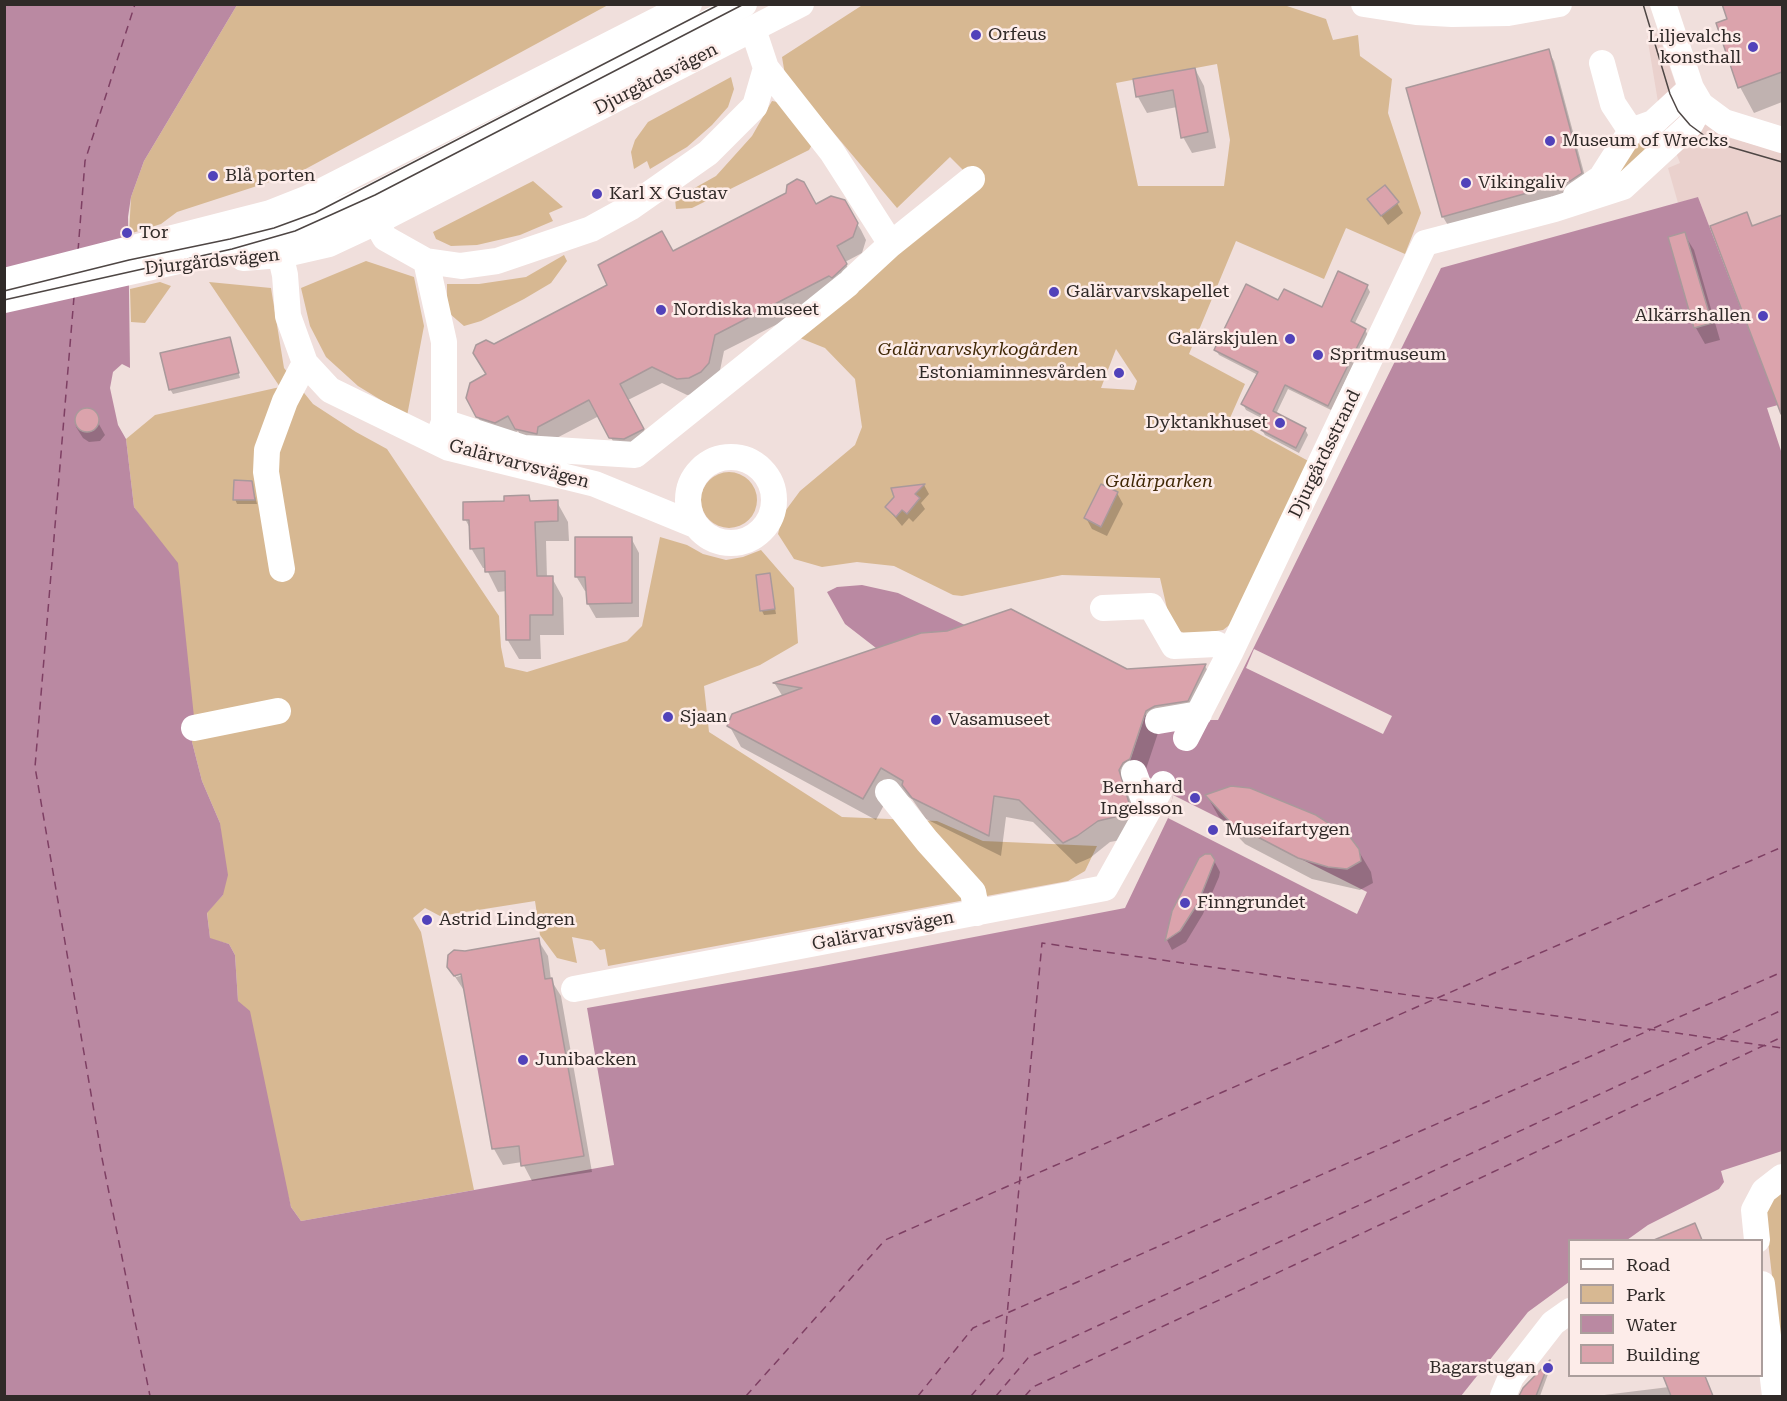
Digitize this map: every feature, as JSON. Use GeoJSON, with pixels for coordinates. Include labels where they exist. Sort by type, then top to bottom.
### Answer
{"type":"FeatureCollection","features":[{"type":"Feature","properties":{"kind":"street","name":"Djurgårdsvägen"},"geometry":{"type":"LineString","coordinates":[[275,234],[308,198],[369,169],[689,4]]}},
{"type":"Feature","properties":{"kind":"street","name":"Djurgårdsvägen"},"geometry":{"type":"LineString","coordinates":[[129,261],[275,234],[720,4]]}},
{"type":"Feature","properties":{"kind":"street","name":"Djurgårdsvägen"},"geometry":{"type":"LineString","coordinates":[[129,261],[189,262],[319,222],[744,4]]}},
{"type":"Feature","properties":{"kind":"street","name":"Djurgårdsvägen"},"geometry":{"type":"LineString","coordinates":[[275,234],[329,244],[801,4]]}},
{"type":"Feature","properties":{"kind":"street"},"geometry":{"type":"LineString","coordinates":[[1364,4],[1416,12],[1452,14],[1508,13],[1559,4]]}},
{"type":"Feature","properties":{"kind":"street"},"geometry":{"type":"LineString","coordinates":[[1663,4],[1702,104],[1782,140]]}},
{"type":"Feature","properties":{"kind":"street"},"geometry":{"type":"LineString","coordinates":[[753,29],[766,68],[832,152],[891,244]]}},
{"type":"Feature","properties":{"kind":"street"},"geometry":{"type":"LineString","coordinates":[[1602,63],[1613,104],[1631,131]]}},
{"type":"Feature","properties":{"kind":"street"},"geometry":{"type":"LineString","coordinates":[[376,222],[385,238],[426,261],[461,266],[497,261],[591,229],[631,207],[708,153],[755,106],[766,68]]}},
{"type":"Feature","properties":{"kind":"street"},"geometry":{"type":"LineString","coordinates":[[1572,204],[1576,194],[1601,178],[1631,131],[1702,104]]}},
{"type":"Feature","properties":{"kind":"street","name":"Djurgårdsstrand"},"geometry":{"type":"LineString","coordinates":[[1186,738],[1231,651],[1425,243],[1572,204],[1623,187],[1669,147],[1669,142],[1690,125],[1702,104]]}},
{"type":"Feature","properties":{"kind":"street"},"geometry":{"type":"LineString","coordinates":[[426,261],[444,342],[440,432],[524,448],[635,455],[850,282],[891,244],[972,179]]}},
{"type":"Feature","properties":{"kind":"street","name":"Galärvarvsvägen"},"geometry":{"type":"LineString","coordinates":[[275,234],[288,316],[305,363],[330,390],[440,432],[449,448],[595,484],[695,525],[714,540],[727,543],[741,542],[753,537],[771,516],[774,502],[772,489],[766,476],[756,465],[743,459],[729,457],[715,460],[703,467],[693,479],[688,492]]}},
{"type":"Feature","properties":{"kind":"street"},"geometry":{"type":"LineString","coordinates":[[4,281],[129,261]]}},
{"type":"Feature","properties":{"kind":"street"},"geometry":{"type":"LineString","coordinates":[[4,291],[129,261]]}},
{"type":"Feature","properties":{"kind":"street"},"geometry":{"type":"LineString","coordinates":[[4,300],[129,261]]}},
{"type":"Feature","properties":{"kind":"street"},"geometry":{"type":"LineString","coordinates":[[282,569],[266,472],[267,450],[285,401],[305,363]]}},
{"type":"Feature","properties":{"kind":"street"},"geometry":{"type":"LineString","coordinates":[[655,508],[676,501],[688,492]]}},
{"type":"Feature","properties":{"kind":"street"},"geometry":{"type":"LineString","coordinates":[[688,492],[690,515],[695,525]]}},
{"type":"Feature","properties":{"kind":"street"},"geometry":{"type":"LineString","coordinates":[[1104,608],[1150,606],[1174,646],[1216,644],[1231,651]]}},
{"type":"Feature","properties":{"kind":"street"},"geometry":{"type":"LineString","coordinates":[[194,728],[278,711]]}},
{"type":"Feature","properties":{"kind":"street"},"geometry":{"type":"LineString","coordinates":[[1158,721],[1199,714]]}},
{"type":"Feature","properties":{"kind":"street"},"geometry":{"type":"LineString","coordinates":[[1134,772],[1148,811]]}},
{"type":"Feature","properties":{"kind":"street","name":"Galärvarvsvägen"},"geometry":{"type":"LineString","coordinates":[[574,989],[1105,888],[1163,784]]}},
{"type":"Feature","properties":{"kind":"street"},"geometry":{"type":"LineString","coordinates":[[888,792],[972,892],[977,913]]}},
{"type":"Feature","properties":{"kind":"street"},"geometry":{"type":"LineString","coordinates":[[1757,1239],[1754,1210],[1764,1191],[1782,1177]]}},
{"type":"Feature","properties":{"kind":"street"},"geometry":{"type":"LineString","coordinates":[[1763,1300],[1775,1396]]}},
{"type":"Feature","properties":{"kind":"street"},"geometry":{"type":"LineString","coordinates":[[1503,1396],[1518,1368],[1553,1323],[1568,1312]]}},
{"type":"Feature","properties":{"kind":"shaded area","name":"Alkärrshallen"},"geometry":{"type":"Polygon","coordinates":[[[1658,33],[1683,106],[1722,136],[1782,152],[1782,418],[1698,197],[1678,203],[1668,168],[1680,163],[1659,108],[1647,36],[1658,33]]]}},
{"type":"Feature","properties":{"kind":"green space"},"geometry":{"type":"Polygon","coordinates":[[[864,4],[1284,5],[1326,19],[1333,40],[1358,35],[1360,56],[1392,79],[1388,113],[1421,213],[1405,254],[1346,228],[1324,279],[1236,241],[1189,354],[1245,384],[1230,418],[1312,463],[1236,620],[1223,630],[1187,635],[1171,626],[1160,578],[1062,575],[962,596],[953,595],[894,566],[857,562],[822,567],[794,559],[778,534],[783,514],[800,491],[855,445],[862,427],[855,379],[825,348],[800,338],[977,184],[950,157],[897,208],[785,75],[782,57],[864,4]],[[1217,64],[1116,83],[1138,186],[1224,186],[1230,140],[1217,64]],[[1116,349],[1101,388],[1134,390],[1137,381],[1116,349]]]}},
{"type":"Feature","properties":{"kind":"green space"},"geometry":{"type":"Polygon","coordinates":[[[237,5],[608,5],[300,172],[177,212],[161,224],[129,234],[131,197],[144,161],[237,5]]]}},
{"type":"Feature","properties":{"kind":"green space"},"geometry":{"type":"Polygon","coordinates":[[[731,77],[734,89],[728,107],[712,125],[687,147],[650,169],[647,161],[634,169],[631,152],[635,140],[648,122],[731,77]]]}},
{"type":"Feature","properties":{"kind":"green space"},"geometry":{"type":"Polygon","coordinates":[[[772,101],[783,103],[813,143],[809,150],[692,208],[676,209],[675,199],[716,176],[752,136],[772,101]]]}},
{"type":"Feature","properties":{"kind":"green space"},"geometry":{"type":"Polygon","coordinates":[[[1660,129],[1664,141],[1620,184],[1613,174],[1630,147],[1660,129]]]}},
{"type":"Feature","properties":{"kind":"green space"},"geometry":{"type":"Polygon","coordinates":[[[533,181],[563,207],[549,213],[553,221],[520,235],[477,245],[451,246],[436,239],[433,232],[533,181]]]}},
{"type":"Feature","properties":{"kind":"green space"},"geometry":{"type":"Polygon","coordinates":[[[564,255],[567,261],[551,283],[524,299],[481,321],[464,326],[450,314],[447,303],[447,284],[479,284],[526,277],[564,255]]]}},
{"type":"Feature","properties":{"kind":"green space"},"geometry":{"type":"Polygon","coordinates":[[[366,261],[414,277],[424,326],[407,416],[358,386],[326,357],[310,326],[301,288],[366,261]]]}},
{"type":"Feature","properties":{"kind":"green space"},"geometry":{"type":"Polygon","coordinates":[[[160,282],[171,286],[145,323],[131,322],[130,289],[160,282]]]}},
{"type":"Feature","properties":{"kind":"green space"},"geometry":{"type":"Polygon","coordinates":[[[209,282],[271,288],[284,368],[313,404],[387,449],[499,616],[505,667],[527,672],[627,641],[642,626],[660,537],[687,545],[703,554],[726,560],[761,550],[794,588],[798,643],[760,665],[704,686],[709,732],[842,817],[937,821],[983,841],[1097,846],[1085,871],[1068,881],[608,966],[605,949],[600,950],[592,941],[572,937],[577,963],[557,958],[540,935],[535,901],[440,916],[425,908],[413,918],[421,932],[474,1190],[301,1221],[291,1207],[238,1001],[235,955],[229,944],[210,939],[207,912],[223,895],[220,823],[202,781],[192,742],[153,533],[134,507],[126,439],[155,415],[280,387],[209,282]]]}},
{"type":"Feature","properties":{"kind":"green space"},"geometry":{"type":"Polygon","coordinates":[[[724,472],[734,472],[749,480],[755,489],[757,500],[755,511],[749,520],[734,528],[724,528],[713,523],[706,516],[701,505],[701,495],[706,484],[713,477],[724,472]]]}},
{"type":"Feature","properties":{"kind":"green space"},"geometry":{"type":"Polygon","coordinates":[[[1782,1188],[1782,1363],[1765,1215],[1773,1196],[1782,1188]]]}},
{"type":"Feature","properties":{"kind":"water"},"geometry":{"type":"Polygon","coordinates":[[[5,5],[237,5],[144,161],[131,197],[128,217],[130,368],[122,364],[113,372],[110,388],[118,425],[126,439],[134,507],[178,563],[194,717],[192,742],[202,781],[220,823],[228,875],[223,895],[207,913],[210,938],[229,944],[235,955],[238,1001],[250,1011],[291,1207],[301,1221],[614,1165],[587,1008],[818,967],[1125,908],[1168,818],[1173,795],[1170,786],[1127,769],[1145,715],[1195,742],[1209,720],[1218,720],[1441,268],[1698,197],[1778,405],[1767,408],[1782,454],[1782,1151],[1721,1171],[1724,1182],[1719,1189],[1648,1225],[1628,1239],[1568,1239],[1568,1283],[1528,1312],[1461,1396],[5,1396],[5,5]]]}},
{"type":"Feature","properties":{"kind":"water"},"geometry":{"type":"Polygon","coordinates":[[[862,585],[898,593],[969,627],[941,681],[876,648],[845,624],[827,592],[837,587],[862,585]]]}},
{"type":"Feature","properties":{"kind":"pier"},"geometry":{"type":"Polygon","coordinates":[[[1254,649],[1392,716],[1383,734],[1246,668],[1254,649]]]}},
{"type":"Feature","properties":{"kind":"pier"},"geometry":{"type":"Polygon","coordinates":[[[1173,795],[1367,892],[1357,914],[1168,818],[1173,795]]]}},
{"type":"Feature","properties":{"kind":"building","name":"Liljevalchs konsthall"},"geometry":{"type":"Polygon","coordinates":[[[1722,4],[1782,4],[1782,72],[1738,88],[1716,23],[1727,19],[1722,4]]]}},
{"type":"Feature","properties":{"kind":"building"},"geometry":{"type":"Polygon","coordinates":[[[1549,49],[1582,173],[1570,181],[1442,217],[1406,88],[1549,49]]]}},
{"type":"Feature","properties":{"kind":"building"},"geometry":{"type":"Polygon","coordinates":[[[1195,68],[1208,132],[1181,138],[1173,90],[1136,97],[1133,79],[1195,68]]]}},
{"type":"Feature","properties":{"kind":"building","name":"Nordiska museet"},"geometry":{"type":"Polygon","coordinates":[[[797,179],[804,182],[816,204],[831,196],[845,200],[858,223],[853,237],[837,246],[847,264],[832,278],[829,276],[715,335],[709,363],[701,372],[689,378],[677,379],[652,367],[620,384],[644,429],[624,439],[609,438],[589,400],[538,427],[537,434],[515,429],[508,416],[495,423],[476,417],[466,398],[470,383],[486,374],[473,353],[476,345],[486,340],[494,344],[607,285],[598,265],[662,231],[673,251],[786,193],[787,185],[797,179]]]}},
{"type":"Feature","properties":{"kind":"building"},"geometry":{"type":"Polygon","coordinates":[[[1385,185],[1399,202],[1381,216],[1367,199],[1385,185]]]}},
{"type":"Feature","properties":{"kind":"building","name":"Alkärrshallen"},"geometry":{"type":"Polygon","coordinates":[[[1747,212],[1752,226],[1782,215],[1781,414],[1710,226],[1747,212]]]}},
{"type":"Feature","properties":{"kind":"building"},"geometry":{"type":"Polygon","coordinates":[[[1685,232],[1712,323],[1694,328],[1668,237],[1685,232]]]}},
{"type":"Feature","properties":{"kind":"building","name":"Galärskjulen"},"geometry":{"type":"Polygon","coordinates":[[[1338,271],[1368,285],[1351,321],[1366,329],[1328,406],[1285,385],[1273,411],[1306,428],[1296,448],[1261,430],[1267,418],[1241,404],[1258,372],[1214,350],[1246,284],[1278,300],[1284,289],[1322,307],[1338,271]]]}},
{"type":"Feature","properties":{"kind":"building"},"geometry":{"type":"Polygon","coordinates":[[[230,337],[239,373],[169,390],[160,353],[230,337]]]}},
{"type":"Feature","properties":{"kind":"building"},"geometry":{"type":"Polygon","coordinates":[[[87,408],[96,411],[99,420],[96,429],[87,432],[78,429],[75,420],[78,411],[87,408]]]}},
{"type":"Feature","properties":{"kind":"building"},"geometry":{"type":"Polygon","coordinates":[[[234,480],[252,481],[255,500],[233,500],[234,480]]]}},
{"type":"Feature","properties":{"kind":"building"},"geometry":{"type":"Polygon","coordinates":[[[925,484],[915,494],[920,498],[907,514],[902,510],[896,517],[885,507],[894,497],[891,488],[925,484]]]}},
{"type":"Feature","properties":{"kind":"building"},"geometry":{"type":"Polygon","coordinates":[[[1101,484],[1118,492],[1101,527],[1084,518],[1101,484]]]}},
{"type":"Feature","properties":{"kind":"building"},"geometry":{"type":"Polygon","coordinates":[[[529,495],[530,501],[558,500],[558,521],[535,522],[537,576],[553,576],[553,615],[530,615],[530,640],[506,640],[505,571],[485,572],[484,548],[470,549],[469,520],[463,520],[463,502],[504,501],[504,496],[529,495]]]}},
{"type":"Feature","properties":{"kind":"building"},"geometry":{"type":"Polygon","coordinates":[[[575,537],[632,537],[632,603],[587,604],[585,577],[575,577],[575,537]]]}},
{"type":"Feature","properties":{"kind":"building"},"geometry":{"type":"Polygon","coordinates":[[[770,573],[775,609],[760,611],[756,575],[770,573]]]}},
{"type":"Feature","properties":{"kind":"building","name":"Vasamuseet"},"geometry":{"type":"Polygon","coordinates":[[[1011,609],[1127,669],[1206,664],[1188,701],[1155,706],[1146,711],[1130,759],[1123,763],[1119,770],[1130,806],[1120,805],[1115,817],[1098,821],[1063,843],[1019,800],[994,796],[989,836],[912,798],[902,785],[903,781],[881,768],[863,799],[727,726],[732,714],[802,688],[773,683],[921,633],[947,631],[1011,609]]]}},
{"type":"Feature","properties":{"kind":"building"},"geometry":{"type":"Polygon","coordinates":[[[1231,786],[1250,788],[1316,815],[1350,837],[1359,849],[1361,861],[1347,869],[1328,867],[1298,858],[1231,823],[1205,795],[1231,786]]]}},
{"type":"Feature","properties":{"kind":"building"},"geometry":{"type":"Polygon","coordinates":[[[1205,854],[1211,854],[1215,860],[1198,903],[1180,931],[1165,941],[1172,911],[1199,858],[1205,854]]]}},
{"type":"Feature","properties":{"kind":"building"},"geometry":{"type":"Polygon","coordinates":[[[539,938],[545,979],[552,978],[584,1156],[521,1166],[519,1146],[492,1149],[461,974],[454,976],[447,967],[448,955],[454,950],[465,951],[539,938]]]}},
{"type":"Feature","properties":{"kind":"building"},"geometry":{"type":"Polygon","coordinates":[[[1695,1223],[1702,1239],[1656,1239],[1695,1223]]]}},
{"type":"Feature","properties":{"kind":"building"},"geometry":{"type":"Polygon","coordinates":[[[1550,1360],[1536,1396],[1519,1396],[1523,1388],[1550,1360]]]}},
{"type":"Feature","properties":{"kind":"building"},"geometry":{"type":"Polygon","coordinates":[[[1663,1377],[1705,1377],[1713,1396],[1671,1396],[1663,1377]]]}},
{"type":"Feature","properties":{"kind":"ferry route"},"geometry":{"type":"LineString","coordinates":[[78,251],[85,161],[135,4]]}},
{"type":"Feature","properties":{"kind":"ferry route"},"geometry":{"type":"LineString","coordinates":[[74,297],[35,767],[102,1158],[150,1396]]}},
{"type":"Feature","properties":{"kind":"ferry route"},"geometry":{"type":"LineString","coordinates":[[746,1396],[885,1240],[1782,847]]}},
{"type":"Feature","properties":{"kind":"ferry route"},"geometry":{"type":"LineString","coordinates":[[971,1396],[1003,1358],[1042,943],[1782,1048]]}},
{"type":"Feature","properties":{"kind":"ferry route"},"geometry":{"type":"LineString","coordinates":[[1654,1028],[1782,972]]}},
{"type":"Feature","properties":{"kind":"ferry route"},"geometry":{"type":"LineString","coordinates":[[996,1396],[1028,1358],[1782,1010]]}},
{"type":"Feature","properties":{"kind":"ferry route"},"geometry":{"type":"LineString","coordinates":[[918,1396],[973,1328],[1650,1030]]}},
{"type":"Feature","properties":{"kind":"ferry route"},"geometry":{"type":"LineString","coordinates":[[1025,1396],[1033,1387],[1782,1037]]}},
{"type":"Feature","properties":{"kind":"tram line"},"geometry":{"type":"LineString","coordinates":[[4,291],[274,228],[315,213],[720,4]]}},
{"type":"Feature","properties":{"kind":"tram line"},"geometry":{"type":"LineString","coordinates":[[4,300],[232,249],[295,231],[375,195],[744,4]]}},
{"type":"Feature","properties":{"kind":"tram line"},"geometry":{"type":"LineString","coordinates":[[1643,4],[1670,94],[1678,111],[1690,125],[1713,142],[1782,162]]}},
{"type":"Feature","properties":{"kind":"place","name":"Orfeus"},"geometry":{"type":"Point","coordinates":[976,35]}},
{"type":"Feature","properties":{"kind":"place","name":"Liljevalchs konsthall"},"geometry":{"type":"Point","coordinates":[1753,47]}},
{"type":"Feature","properties":{"kind":"place","name":"Museum of Wrecks"},"geometry":{"type":"Point","coordinates":[1550,141]}},
{"type":"Feature","properties":{"kind":"place","name":"Blå porten"},"geometry":{"type":"Point","coordinates":[213,176]}},
{"type":"Feature","properties":{"kind":"place","name":"Vikingaliv"},"geometry":{"type":"Point","coordinates":[1466,183]}},
{"type":"Feature","properties":{"kind":"place","name":"Karl X Gustav"},"geometry":{"type":"Point","coordinates":[597,194]}},
{"type":"Feature","properties":{"kind":"place","name":"Tor"},"geometry":{"type":"Point","coordinates":[127,233]}},
{"type":"Feature","properties":{"kind":"place","name":"Galärvarvskapellet"},"geometry":{"type":"Point","coordinates":[1054,292]}},
{"type":"Feature","properties":{"kind":"place","name":"Nordiska museet"},"geometry":{"type":"Point","coordinates":[661,310]}},
{"type":"Feature","properties":{"kind":"place","name":"Alkärrshallen"},"geometry":{"type":"Point","coordinates":[1763,316]}},
{"type":"Feature","properties":{"kind":"place","name":"Galärskjulen"},"geometry":{"type":"Point","coordinates":[1290,339]}},
{"type":"Feature","properties":{"kind":"place","name":"Spritmuseum"},"geometry":{"type":"Point","coordinates":[1318,355]}},
{"type":"Feature","properties":{"kind":"place","name":"Estoniaminnesvården"},"geometry":{"type":"Point","coordinates":[1119,373]}},
{"type":"Feature","properties":{"kind":"place","name":"Dyktankhuset"},"geometry":{"type":"Point","coordinates":[1280,423]}},
{"type":"Feature","properties":{"kind":"place","name":"Sjaan"},"geometry":{"type":"Point","coordinates":[668,717]}},
{"type":"Feature","properties":{"kind":"place","name":"Vasamuseet"},"geometry":{"type":"Point","coordinates":[936,720]}},
{"type":"Feature","properties":{"kind":"place","name":"Bernhard Ingelsson"},"geometry":{"type":"Point","coordinates":[1195,798]}},
{"type":"Feature","properties":{"kind":"place","name":"Museifartygen"},"geometry":{"type":"Point","coordinates":[1213,830]}},
{"type":"Feature","properties":{"kind":"place","name":"Finngrundet"},"geometry":{"type":"Point","coordinates":[1185,903]}},
{"type":"Feature","properties":{"kind":"place","name":"Astrid Lindgren"},"geometry":{"type":"Point","coordinates":[427,920]}},
{"type":"Feature","properties":{"kind":"place","name":"Junibacken"},"geometry":{"type":"Point","coordinates":[523,1060]}},
{"type":"Feature","properties":{"kind":"place","name":"Bagarstugan"},"geometry":{"type":"Point","coordinates":[1548,1368]}},
{"type":"Feature","properties":{"kind":"park label","name":"Galärvarvskyrkogården"},"geometry":{"type":"Point","coordinates":[978,350]}},
{"type":"Feature","properties":{"kind":"park label","name":"Galärparken"},"geometry":{"type":"Point","coordinates":[1159,482]}}]}
